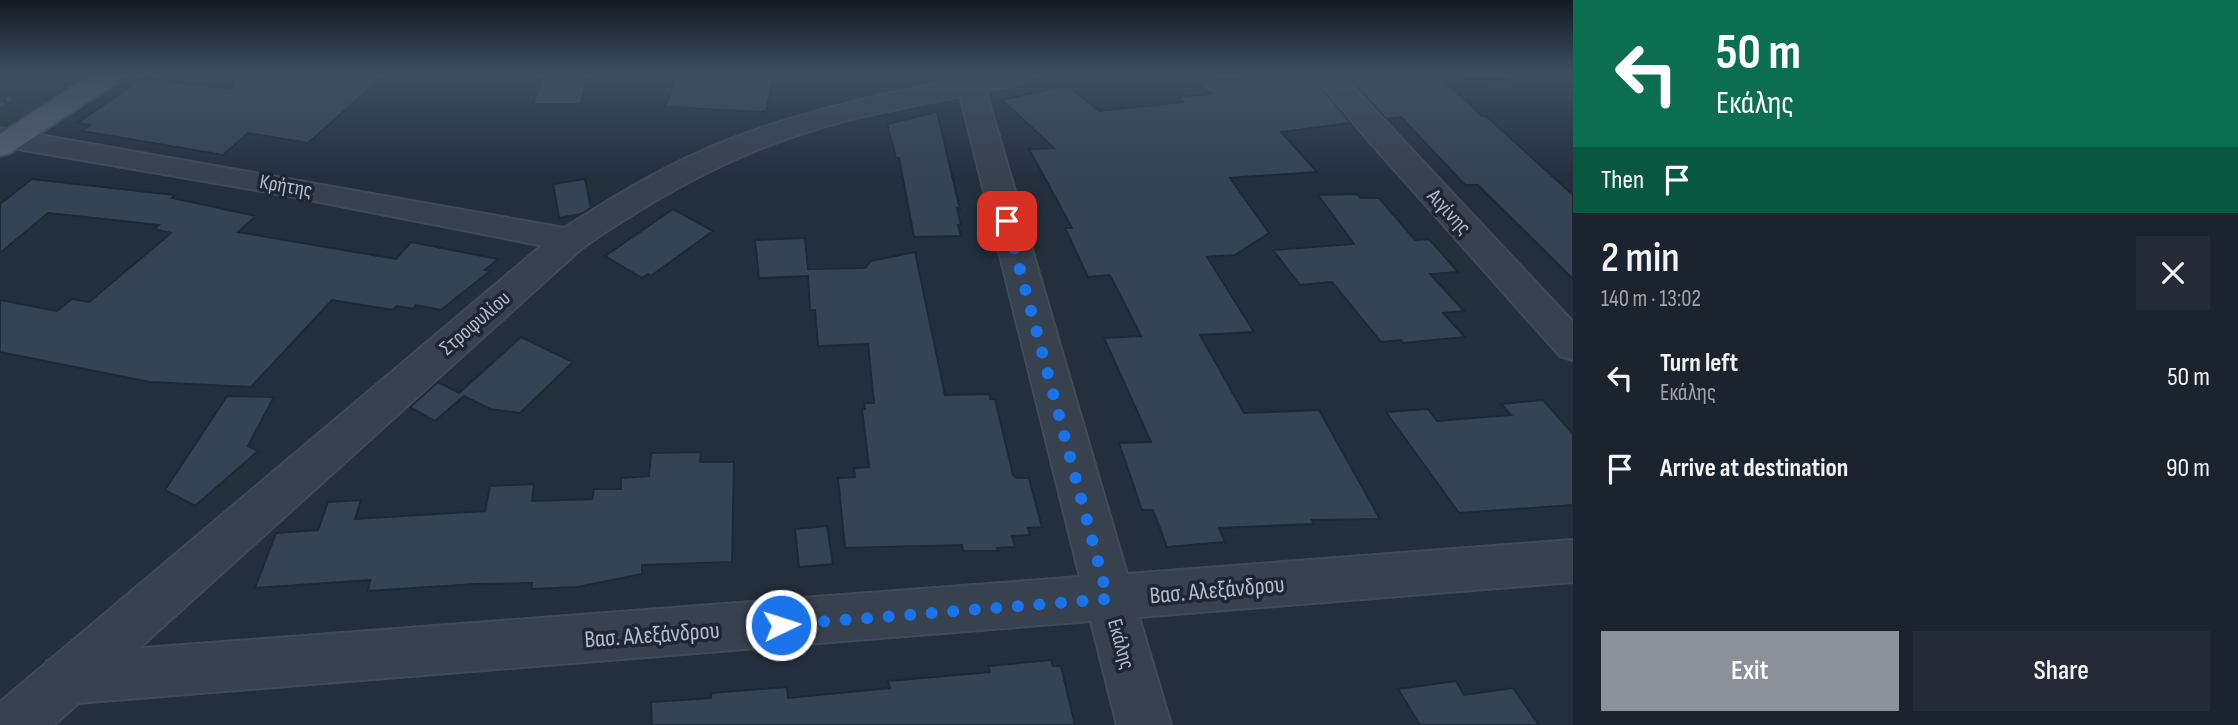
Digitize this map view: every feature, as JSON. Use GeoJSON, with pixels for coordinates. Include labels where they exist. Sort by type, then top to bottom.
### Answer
{"type":"FeatureCollection","features":[{"type":"Feature","properties":{"kind":"main road"},"geometry":{"type":"LineString","coordinates":[[4,141],[56,109]]}},
{"type":"Feature","properties":{"kind":"street","name":"Στροφυλίου"},"geometry":{"type":"LineString","coordinates":[[14,725],[570,240],[650,188],[732,149],[786,129],[860,109]]}},
{"type":"Feature","properties":{"kind":"street","name":"Εκάλης"},"geometry":{"type":"LineString","coordinates":[[978,109],[1144,725]]}},
{"type":"Feature","properties":{"kind":"street","name":"Αιγίνης"},"geometry":{"type":"LineString","coordinates":[[1356,109],[1573,346]]}},
{"type":"Feature","properties":{"kind":"street","name":"Κρήτης"},"geometry":{"type":"LineString","coordinates":[[4,141],[255,180],[570,240]]}},
{"type":"Feature","properties":{"kind":"street","name":"Βασ. Αλεξάνδρου"},"geometry":{"type":"LineString","coordinates":[[65,679],[1573,561]]}},
{"type":"Feature","properties":{"kind":"green space"},"geometry":{"type":"Polygon","coordinates":[[[0,109],[35,109],[22,118],[0,124],[0,109]]]}},
{"type":"Feature","properties":{"kind":"building"},"geometry":{"type":"Polygon","coordinates":[[[98,109],[347,109],[308,143],[248,133],[223,155],[82,131],[90,125],[77,123],[98,109]]]}},
{"type":"Feature","properties":{"kind":"building"},"geometry":{"type":"Polygon","coordinates":[[[702,109],[767,109],[766,112],[702,109]]]}},
{"type":"Feature","properties":{"kind":"building"},"geometry":{"type":"Polygon","coordinates":[[[1012,109],[1099,111],[1339,109],[1351,123],[1281,132],[1317,172],[1230,178],[1269,233],[1235,255],[1207,257],[1254,332],[1200,335],[1244,413],[1319,410],[1380,519],[1312,520],[1314,524],[1219,528],[1225,542],[1167,547],[1153,510],[1142,510],[1119,443],[1151,442],[1104,338],[1141,336],[1110,275],[1088,277],[1065,228],[1072,228],[1029,149],[1054,148],[1012,109]]]}},
{"type":"Feature","properties":{"kind":"building"},"geometry":{"type":"Polygon","coordinates":[[[1377,109],[1474,109],[1486,116],[1573,195],[1573,279],[1478,185],[1465,185],[1401,117],[1386,119],[1377,109]]]}},
{"type":"Feature","properties":{"kind":"building"},"geometry":{"type":"Polygon","coordinates":[[[937,112],[960,209],[957,208],[961,236],[914,237],[899,158],[896,158],[887,124],[937,112]]]}},
{"type":"Feature","properties":{"kind":"building"},"geometry":{"type":"Polygon","coordinates":[[[32,179],[175,195],[172,198],[256,216],[238,232],[396,259],[411,242],[498,259],[485,270],[490,271],[441,310],[416,305],[413,309],[397,306],[393,310],[332,300],[251,387],[150,382],[0,352],[0,300],[57,311],[72,299],[89,302],[171,233],[154,229],[159,225],[48,213],[0,253],[0,204],[32,179]]]}},
{"type":"Feature","properties":{"kind":"building"},"geometry":{"type":"Polygon","coordinates":[[[585,179],[591,208],[581,214],[559,218],[553,184],[585,179]]]}},
{"type":"Feature","properties":{"kind":"building"},"geometry":{"type":"Polygon","coordinates":[[[1357,194],[1361,198],[1379,198],[1415,240],[1429,239],[1458,272],[1430,274],[1464,311],[1443,313],[1465,337],[1403,343],[1401,340],[1381,342],[1332,282],[1300,285],[1273,250],[1354,244],[1318,195],[1357,194]]]}},
{"type":"Feature","properties":{"kind":"building"},"geometry":{"type":"Polygon","coordinates":[[[673,209],[713,231],[651,276],[648,274],[642,278],[605,256],[673,209]]]}},
{"type":"Feature","properties":{"kind":"building"},"geometry":{"type":"Polygon","coordinates":[[[805,238],[808,269],[865,268],[871,261],[915,252],[945,395],[990,394],[990,399],[995,399],[1013,475],[1017,478],[1029,478],[1042,527],[1028,528],[1030,535],[1012,536],[1015,547],[997,548],[998,551],[963,551],[962,545],[845,548],[838,478],[855,477],[854,468],[869,467],[862,409],[865,409],[864,403],[874,403],[868,344],[818,346],[815,310],[810,310],[808,276],[759,278],[755,240],[805,238]]]}},
{"type":"Feature","properties":{"kind":"building"},"geometry":{"type":"Polygon","coordinates":[[[521,337],[573,362],[520,413],[490,409],[464,396],[435,421],[410,407],[438,382],[459,393],[521,337]]]}},
{"type":"Feature","properties":{"kind":"building"},"geometry":{"type":"Polygon","coordinates":[[[227,396],[274,397],[248,446],[258,451],[195,506],[165,490],[227,396]]]}},
{"type":"Feature","properties":{"kind":"building"},"geometry":{"type":"Polygon","coordinates":[[[1543,400],[1573,434],[1573,505],[1459,513],[1386,412],[1428,409],[1437,421],[1511,415],[1501,404],[1543,400]]]}},
{"type":"Feature","properties":{"kind":"building"},"geometry":{"type":"Polygon","coordinates":[[[701,452],[700,462],[734,462],[732,562],[642,565],[642,574],[577,587],[531,589],[532,583],[476,584],[368,591],[370,580],[255,588],[276,533],[318,530],[328,502],[361,500],[355,519],[485,511],[490,486],[534,484],[532,501],[592,499],[594,489],[621,489],[621,478],[649,476],[651,453],[701,452]]]}},
{"type":"Feature","properties":{"kind":"building"},"geometry":{"type":"Polygon","coordinates":[[[827,526],[833,564],[799,567],[795,529],[827,526]]]}},
{"type":"Feature","properties":{"kind":"building"},"geometry":{"type":"Polygon","coordinates":[[[1051,660],[1053,666],[1061,666],[1075,725],[652,725],[651,702],[711,698],[711,693],[787,687],[788,698],[890,688],[888,681],[990,672],[988,666],[1051,660]]]}},
{"type":"Feature","properties":{"kind":"building"},"geometry":{"type":"Polygon","coordinates":[[[1456,681],[1464,695],[1513,688],[1539,725],[1420,725],[1398,689],[1456,681]]]}},
{"type":"Feature","properties":{"kind":"route"},"geometry":{"type":"LineString","coordinates":[[781,625],[1108,599],[1007,221]]}}]}
